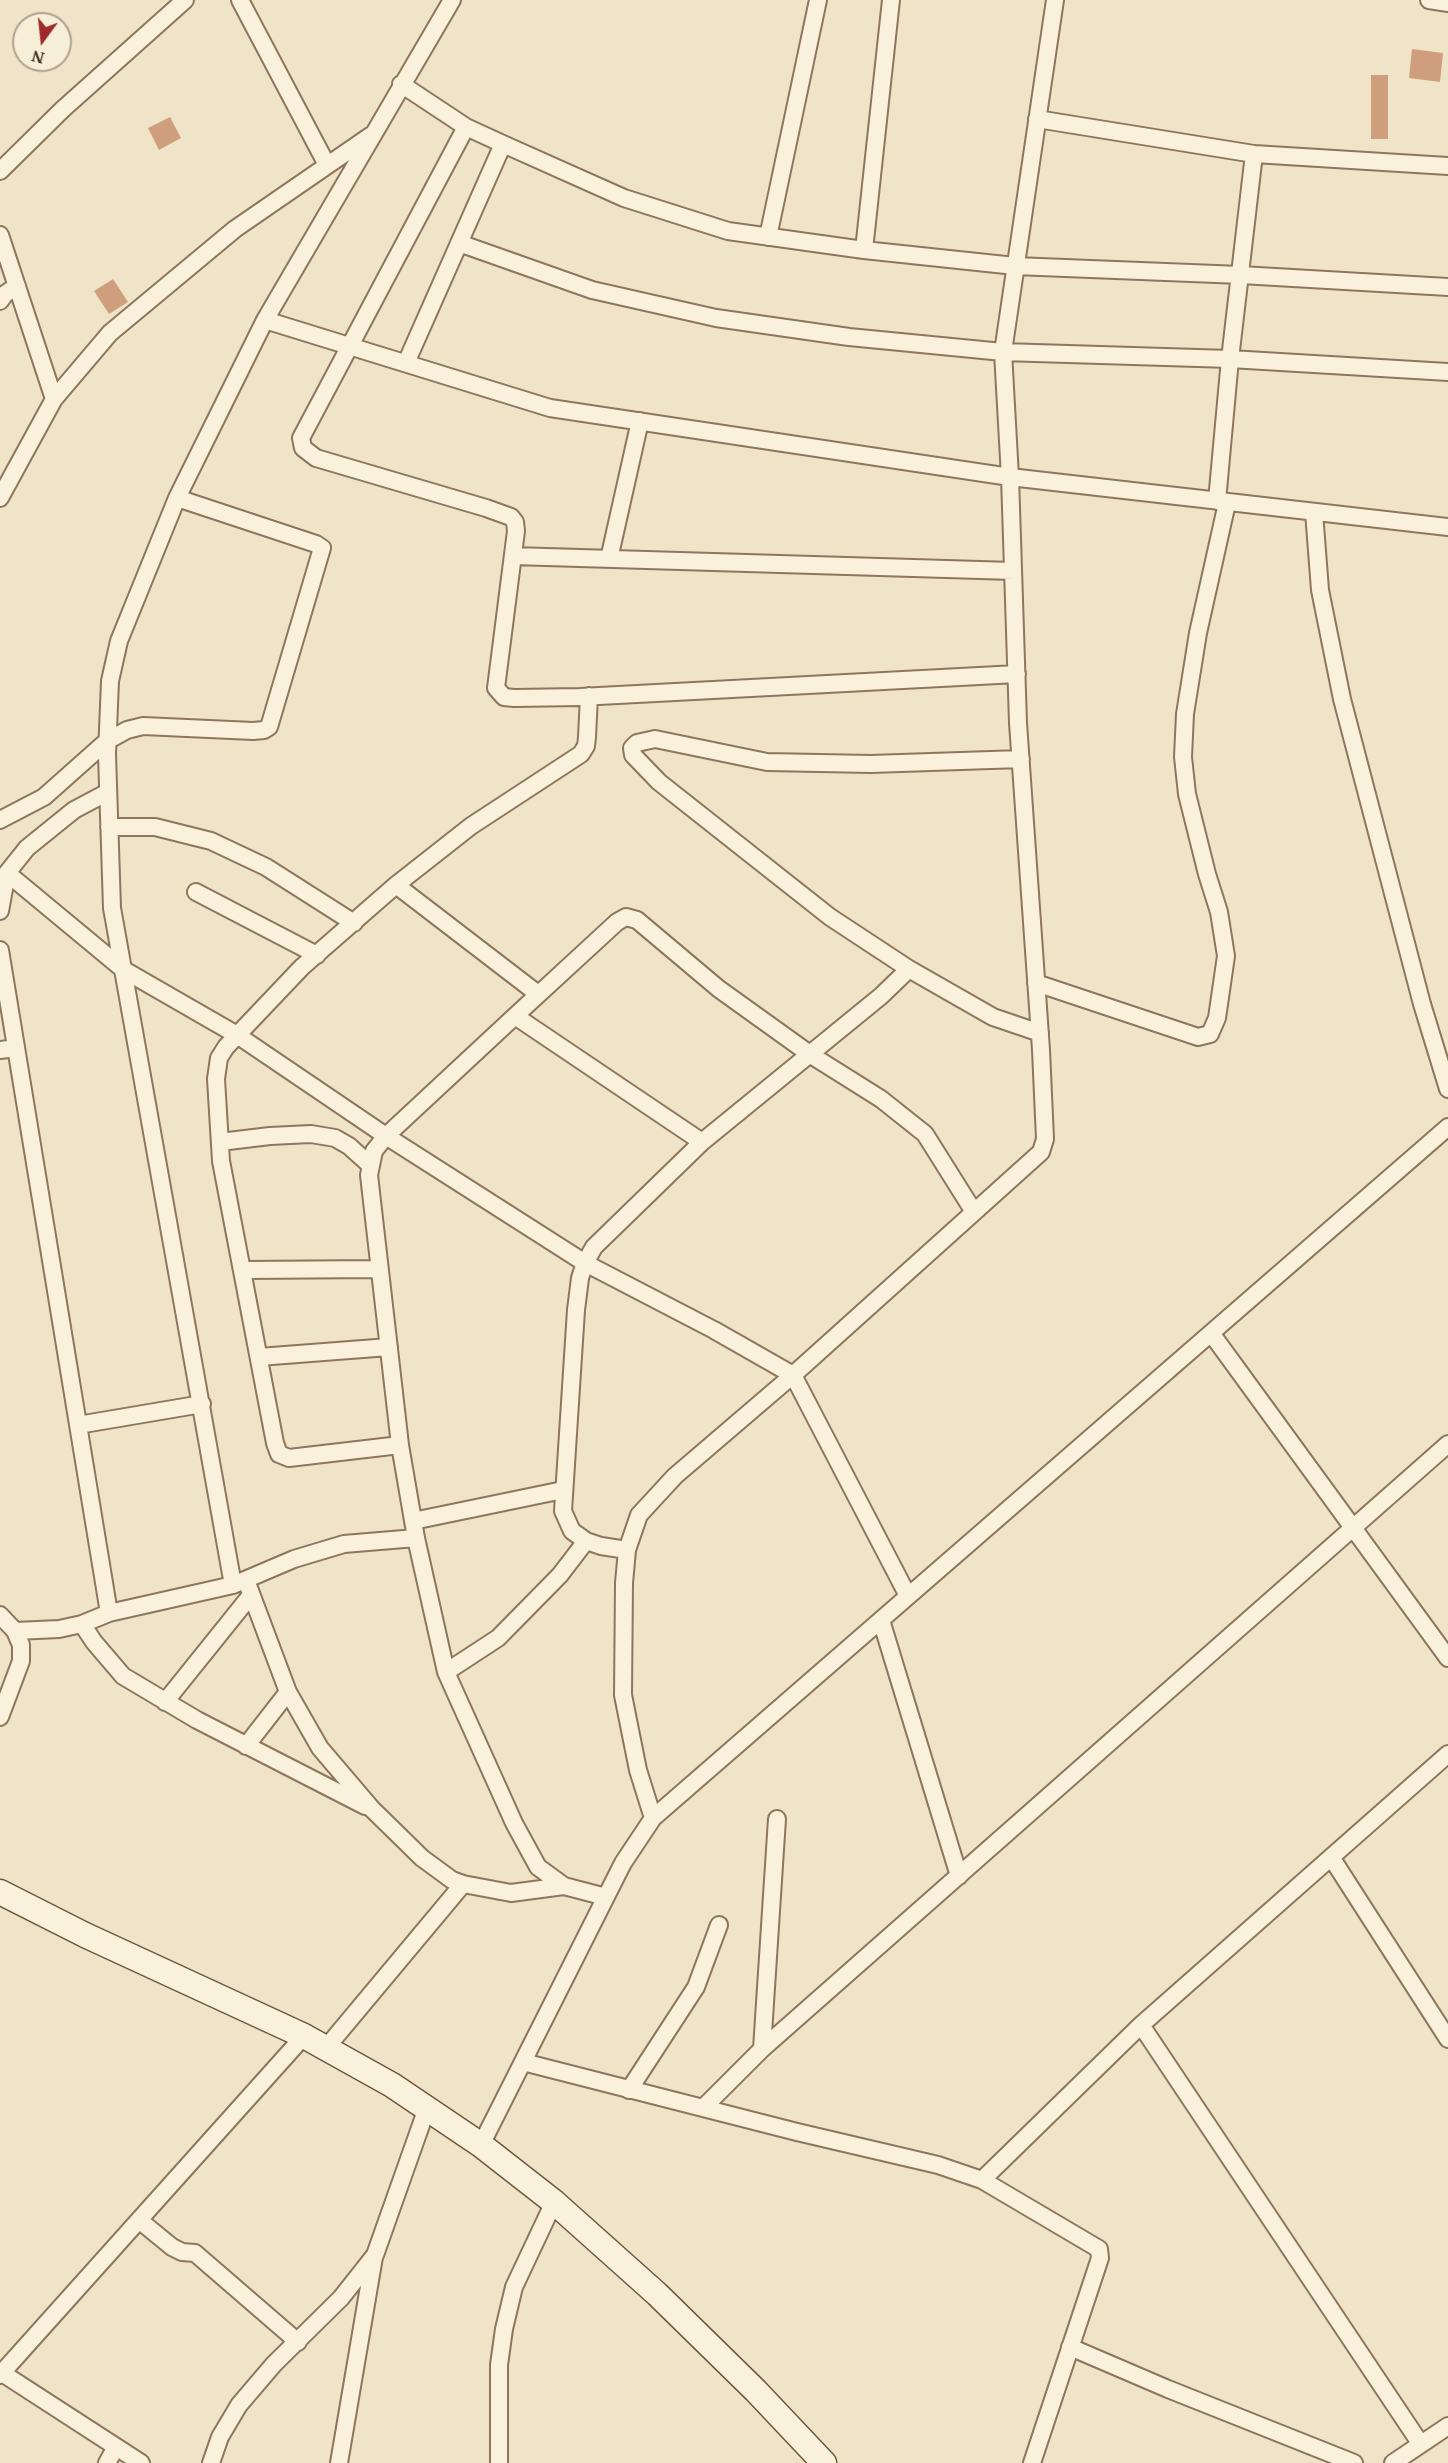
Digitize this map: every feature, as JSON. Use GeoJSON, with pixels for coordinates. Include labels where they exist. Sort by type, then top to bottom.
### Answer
{"type":"FeatureCollection","features":[{"type":"Feature","properties":{"kind":"main road"},"geometry":{"type":"LineString","coordinates":[[0,1892],[85,1935],[304,2036],[392,2085],[481,2145],[555,2202],[657,2294],[756,2391],[824,2463]]}},
{"type":"Feature","properties":{"kind":"street"},"geometry":{"type":"LineString","coordinates":[[0,171],[63,109],[185,0]]}},
{"type":"Feature","properties":{"kind":"street"},"geometry":{"type":"LineString","coordinates":[[240,0],[327,165]]}},
{"type":"Feature","properties":{"kind":"street"},"geometry":{"type":"LineString","coordinates":[[452,0],[265,320],[177,498],[119,641],[110,681],[107,747],[112,908],[202,1404],[243,1586],[288,1692],[320,1748],[372,1809],[422,1858],[452,1880],[512,1893],[564,1886]]}},
{"type":"Feature","properties":{"kind":"street"},"geometry":{"type":"LineString","coordinates":[[768,237],[818,0]]}},
{"type":"Feature","properties":{"kind":"street"},"geometry":{"type":"LineString","coordinates":[[864,250],[891,0]]}},
{"type":"Feature","properties":{"kind":"street"},"geometry":{"type":"LineString","coordinates":[[653,1818],[638,1770],[622,1695],[624,1582],[627,1550],[639,1515],[675,1476],[793,1375],[1041,1152],[1045,1139],[1041,1042],[1021,759],[1003,352],[1055,0]]}},
{"type":"Feature","properties":{"kind":"street"},"geometry":{"type":"LineString","coordinates":[[1429,0],[1448,3]]}},
{"type":"Feature","properties":{"kind":"street"},"geometry":{"type":"LineString","coordinates":[[401,84],[466,127],[502,144],[616,195],[728,231],[864,250],[1015,266],[1241,275],[1448,287]]}},
{"type":"Feature","properties":{"kind":"street"},"geometry":{"type":"LineString","coordinates":[[1036,118],[1254,154],[1448,166]]}},
{"type":"Feature","properties":{"kind":"street"},"geometry":{"type":"LineString","coordinates":[[466,127],[301,438],[303,448],[316,458],[486,508],[507,516],[515,522],[516,531],[496,688],[504,696],[589,703],[1017,674]]}},
{"type":"Feature","properties":{"kind":"street"},"geometry":{"type":"LineString","coordinates":[[0,498],[54,399],[110,333],[235,229],[373,133]]}},
{"type":"Feature","properties":{"kind":"street"},"geometry":{"type":"LineString","coordinates":[[406,363],[502,144]]}},
{"type":"Feature","properties":{"kind":"street"},"geometry":{"type":"LineString","coordinates":[[1036,983],[1198,1037],[1210,1034],[1217,1018],[1226,956],[1219,912],[1187,794],[1183,757],[1185,714],[1222,502],[1230,359],[1254,154]]}},
{"type":"Feature","properties":{"kind":"street"},"geometry":{"type":"LineString","coordinates":[[0,235],[54,399]]}},
{"type":"Feature","properties":{"kind":"street"},"geometry":{"type":"LineString","coordinates":[[459,243],[592,290],[716,318],[849,337],[1003,352],[1230,359],[1448,372]]}},
{"type":"Feature","properties":{"kind":"street"},"geometry":{"type":"LineString","coordinates":[[0,301],[5,294],[17,286]]}},
{"type":"Feature","properties":{"kind":"street"},"geometry":{"type":"LineString","coordinates":[[265,320],[550,408],[1010,477],[1448,527]]}},
{"type":"Feature","properties":{"kind":"street"},"geometry":{"type":"LineString","coordinates":[[609,559],[640,421]]}},
{"type":"Feature","properties":{"kind":"street"},"geometry":{"type":"LineString","coordinates":[[0,820],[44,797],[127,730],[143,726],[253,731],[269,727],[322,548],[316,544],[177,498]]}},
{"type":"Feature","properties":{"kind":"street"},"geometry":{"type":"LineString","coordinates":[[1314,512],[1320,590],[1342,699],[1422,1004],[1448,1089]]}},
{"type":"Feature","properties":{"kind":"street"},"geometry":{"type":"LineString","coordinates":[[513,556],[1013,571]]}},
{"type":"Feature","properties":{"kind":"street"},"geometry":{"type":"LineString","coordinates":[[400,1445],[289,1458],[279,1454],[274,1443],[221,1161],[216,1079],[219,1058],[237,1035],[317,955],[396,885],[471,826],[581,754],[586,746],[589,703]]}},
{"type":"Feature","properties":{"kind":"street"},"geometry":{"type":"LineString","coordinates":[[1021,759],[871,764],[767,762],[655,739],[637,743],[632,748],[633,755],[659,782],[687,805],[830,917],[906,972],[1041,1042]]}},
{"type":"Feature","properties":{"kind":"street"},"geometry":{"type":"LineString","coordinates":[[0,911],[7,873],[27,848],[74,810],[108,787]]}},
{"type":"Feature","properties":{"kind":"street"},"geometry":{"type":"LineString","coordinates":[[109,827],[155,827],[211,841],[266,867],[354,923]]}},
{"type":"Feature","properties":{"kind":"street"},"geometry":{"type":"LineString","coordinates":[[7,873],[124,970],[237,1035],[386,1136],[585,1263],[793,1375],[908,1596]]}},
{"type":"Feature","properties":{"kind":"street"},"geometry":{"type":"LineString","coordinates":[[396,885],[538,994]]}},
{"type":"Feature","properties":{"kind":"street"},"geometry":{"type":"LineString","coordinates":[[196,892],[317,955]]}},
{"type":"Feature","properties":{"kind":"street"},"geometry":{"type":"LineString","coordinates":[[606,1897],[564,1886],[538,1868],[514,1823],[446,1672],[415,1530],[400,1445],[369,1175],[369,1164],[374,1150],[386,1136],[538,994],[617,922],[626,917],[637,920],[719,989],[810,1055],[881,1099],[925,1134],[974,1212]]}},
{"type":"Feature","properties":{"kind":"street"},"geometry":{"type":"LineString","coordinates":[[0,950],[8,1049],[78,1425],[109,1613]]}},
{"type":"Feature","properties":{"kind":"street"},"geometry":{"type":"LineString","coordinates":[[627,1550],[586,1541],[572,1531],[563,1511],[576,1310],[580,1278],[585,1263],[594,1247],[702,1142],[881,996],[906,972]]}},
{"type":"Feature","properties":{"kind":"street"},"geometry":{"type":"LineString","coordinates":[[515,1016],[702,1142]]}},
{"type":"Feature","properties":{"kind":"street"},"geometry":{"type":"LineString","coordinates":[[481,2145],[623,1863],[653,1818],[1448,1127]]}},
{"type":"Feature","properties":{"kind":"street"},"geometry":{"type":"LineString","coordinates":[[220,1142],[311,1134],[335,1138],[349,1146],[369,1164]]}},
{"type":"Feature","properties":{"kind":"street"},"geometry":{"type":"LineString","coordinates":[[243,1270],[379,1269]]}},
{"type":"Feature","properties":{"kind":"street"},"geometry":{"type":"LineString","coordinates":[[1211,1333],[1448,1658]]}},
{"type":"Feature","properties":{"kind":"street"},"geometry":{"type":"LineString","coordinates":[[259,1357],[389,1347]]}},
{"type":"Feature","properties":{"kind":"street"},"geometry":{"type":"LineString","coordinates":[[78,1425],[202,1404]]}},
{"type":"Feature","properties":{"kind":"street"},"geometry":{"type":"LineString","coordinates":[[704,2107],[762,2049],[1448,1444]]}},
{"type":"Feature","properties":{"kind":"street"},"geometry":{"type":"LineString","coordinates":[[15,1631],[59,1629],[82,1624],[109,1613],[243,1586],[294,1559],[344,1544],[415,1530],[563,1490]]}},
{"type":"Feature","properties":{"kind":"street"},"geometry":{"type":"LineString","coordinates":[[446,1672],[498,1638],[560,1575],[586,1541]]}},
{"type":"Feature","properties":{"kind":"street"},"geometry":{"type":"LineString","coordinates":[[165,1702],[243,1586]]}},
{"type":"Feature","properties":{"kind":"street"},"geometry":{"type":"LineString","coordinates":[[0,1616],[15,1631],[21,1645],[21,1661],[0,1717]]}},
{"type":"Feature","properties":{"kind":"street"},"geometry":{"type":"LineString","coordinates":[[881,1620],[959,1876]]}},
{"type":"Feature","properties":{"kind":"street"},"geometry":{"type":"LineString","coordinates":[[82,1624],[93,1642],[123,1676],[165,1702],[246,1746],[372,1809]]}},
{"type":"Feature","properties":{"kind":"street"},"geometry":{"type":"LineString","coordinates":[[246,1746],[288,1692]]}},
{"type":"Feature","properties":{"kind":"street"},"geometry":{"type":"LineString","coordinates":[[982,2180],[1141,2025],[1448,1754]]}},
{"type":"Feature","properties":{"kind":"street"},"geometry":{"type":"LineString","coordinates":[[762,2049],[777,1819]]}},
{"type":"Feature","properties":{"kind":"street"},"geometry":{"type":"LineString","coordinates":[[1331,1857],[1448,2038]]}},
{"type":"Feature","properties":{"kind":"street"},"geometry":{"type":"LineString","coordinates":[[326,2048],[463,1884]]}},
{"type":"Feature","properties":{"kind":"street"},"geometry":{"type":"LineString","coordinates":[[629,2090],[696,1988],[718,1925]]}},
{"type":"Feature","properties":{"kind":"street"},"geometry":{"type":"LineString","coordinates":[[1141,2025],[1420,2444]]}},
{"type":"Feature","properties":{"kind":"street"},"geometry":{"type":"LineString","coordinates":[[141,2463],[1,2374],[304,2036]]}},
{"type":"Feature","properties":{"kind":"street"},"geometry":{"type":"LineString","coordinates":[[523,2062],[796,2132],[938,2165],[982,2180],[1099,2249],[1100,2258],[1032,2463]]}},
{"type":"Feature","properties":{"kind":"street"},"geometry":{"type":"LineString","coordinates":[[339,2463],[375,2255],[427,2108]]}},
{"type":"Feature","properties":{"kind":"street"},"geometry":{"type":"LineString","coordinates":[[499,2463],[499,2365],[504,2330],[514,2287],[555,2202]]}},
{"type":"Feature","properties":{"kind":"street"},"geometry":{"type":"LineString","coordinates":[[140,2220],[172,2247],[182,2252],[195,2253],[298,2342]]}},
{"type":"Feature","properties":{"kind":"street"},"geometry":{"type":"LineString","coordinates":[[211,2463],[220,2437],[238,2405],[274,2364],[341,2298],[375,2255]]}},
{"type":"Feature","properties":{"kind":"street"},"geometry":{"type":"LineString","coordinates":[[1071,2347],[1168,2389],[1354,2463]]}},
{"type":"Feature","properties":{"kind":"street"},"geometry":{"type":"LineString","coordinates":[[1393,2463],[1448,2426]]}},
{"type":"Feature","properties":{"kind":"street"},"geometry":{"type":"LineString","coordinates":[[107,2463],[116,2447]]}},
{"type":"Feature","properties":{"kind":"building"},"geometry":{"type":"Polygon","coordinates":[[[1412,49],[1443,53],[1440,82],[1409,78],[1412,49]]]}},
{"type":"Feature","properties":{"kind":"building"},"geometry":{"type":"Polygon","coordinates":[[[1371,75],[1388,75],[1388,139],[1371,139],[1371,75]]]}},
{"type":"Feature","properties":{"kind":"building"},"geometry":{"type":"Polygon","coordinates":[[[170,117],[181,138],[159,150],[148,128],[170,117]]]}},
{"type":"Feature","properties":{"kind":"building"},"geometry":{"type":"Polygon","coordinates":[[[113,279],[128,302],[109,314],[94,291],[113,279]]]}}]}
